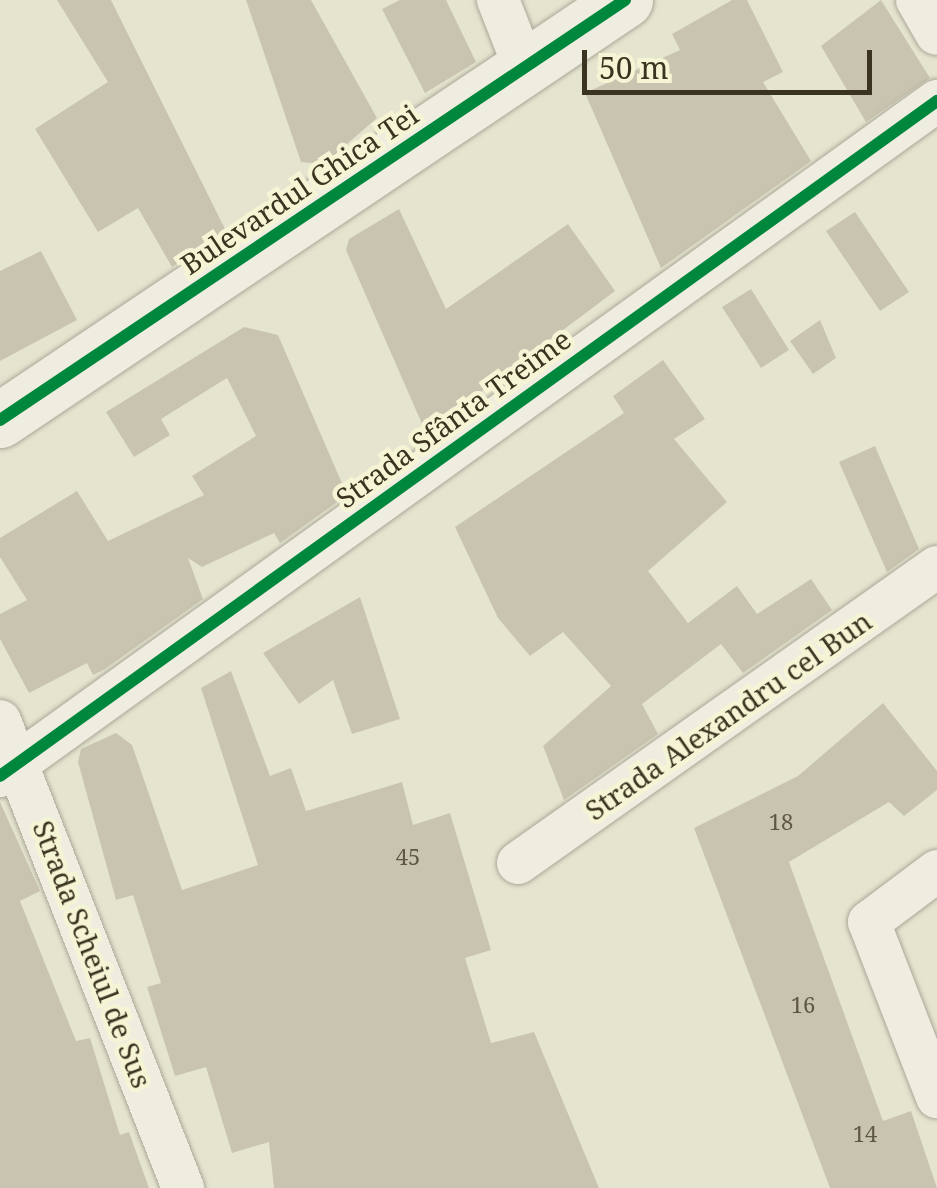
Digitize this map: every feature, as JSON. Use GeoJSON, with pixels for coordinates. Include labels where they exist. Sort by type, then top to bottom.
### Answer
{"type":"FeatureCollection","features":[{"type":"Feature","properties":{"kind":"street"},"geometry":{"type":"LineString","coordinates":[[498,0],[525,68]]}},
{"type":"Feature","properties":{"kind":"street","name":"Bulevardul Ghica Tei"},"geometry":{"type":"LineString","coordinates":[[0,420],[625,0]]}},
{"type":"Feature","properties":{"kind":"street"},"geometry":{"type":"LineString","coordinates":[[917,0],[937,34]]}},
{"type":"Feature","properties":{"kind":"street","name":"Strada Sfânta Treime"},"geometry":{"type":"LineString","coordinates":[[10,769],[937,101]]}},
{"type":"Feature","properties":{"kind":"street","name":"Strada Alexandru cel Bun"},"geometry":{"type":"LineString","coordinates":[[518,863],[937,567]]}},
{"type":"Feature","properties":{"kind":"street","name":"Strada Scheiul de Sus"},"geometry":{"type":"LineString","coordinates":[[0,721],[10,769],[183,1188]]}},
{"type":"Feature","properties":{"kind":"street"},"geometry":{"type":"LineString","coordinates":[[937,871],[869,922],[937,1096]]}},
{"type":"Feature","properties":{"kind":"building"},"geometry":{"type":"Polygon","coordinates":[[[57,0],[111,0],[226,231],[172,267],[138,208],[98,232],[35,129],[108,82],[57,0]]]}},
{"type":"Feature","properties":{"kind":"building"},"geometry":{"type":"Polygon","coordinates":[[[246,0],[311,0],[377,118],[324,164],[301,162],[246,0]]]}},
{"type":"Feature","properties":{"kind":"building"},"geometry":{"type":"Polygon","coordinates":[[[400,0],[446,0],[476,62],[425,93],[382,9],[400,0]]]}},
{"type":"Feature","properties":{"kind":"building"},"geometry":{"type":"Polygon","coordinates":[[[732,0],[747,0],[783,72],[763,82],[811,161],[661,268],[585,93],[680,50],[672,34],[732,0]]]}},
{"type":"Feature","properties":{"kind":"building"},"geometry":{"type":"Polygon","coordinates":[[[881,0],[930,78],[866,122],[821,46],[881,0]]]}},
{"type":"Feature","properties":{"kind":"building"},"geometry":{"type":"Polygon","coordinates":[[[399,209],[446,309],[568,224],[615,291],[426,433],[346,250],[349,239],[399,209]]]}},
{"type":"Feature","properties":{"kind":"building"},"geometry":{"type":"Polygon","coordinates":[[[855,212],[909,292],[880,311],[826,231],[855,212]]]}},
{"type":"Feature","properties":{"kind":"building"},"geometry":{"type":"Polygon","coordinates":[[[41,251],[77,320],[0,361],[0,271],[41,251]]]}},
{"type":"Feature","properties":{"kind":"building"},"geometry":{"type":"Polygon","coordinates":[[[751,289],[789,350],[761,368],[722,307],[751,289]]]}},
{"type":"Feature","properties":{"kind":"building"},"geometry":{"type":"Polygon","coordinates":[[[820,320],[836,358],[813,374],[790,341],[820,320]]]}},
{"type":"Feature","properties":{"kind":"building"},"geometry":{"type":"Polygon","coordinates":[[[244,327],[278,335],[347,495],[280,543],[274,533],[202,567],[188,558],[203,599],[105,669],[93,675],[87,663],[29,693],[0,639],[0,614],[27,600],[0,557],[0,538],[77,491],[108,541],[204,495],[192,476],[256,436],[227,378],[161,419],[170,435],[134,457],[106,412],[244,327]]]}},
{"type":"Feature","properties":{"kind":"building"},"geometry":{"type":"Polygon","coordinates":[[[663,360],[705,419],[674,439],[727,502],[648,571],[688,623],[737,586],[757,614],[811,579],[832,610],[743,673],[721,644],[642,704],[658,734],[564,800],[543,746],[611,686],[563,632],[530,656],[498,618],[455,527],[624,413],[613,396],[663,360]]]}},
{"type":"Feature","properties":{"kind":"building"},"geometry":{"type":"Polygon","coordinates":[[[875,446],[919,549],[887,572],[839,462],[875,446]]]}},
{"type":"Feature","properties":{"kind":"building"},"geometry":{"type":"Polygon","coordinates":[[[360,597],[400,719],[352,734],[333,680],[299,704],[263,653],[360,597]]]}},
{"type":"Feature","properties":{"kind":"building"},"geometry":{"type":"Polygon","coordinates":[[[231,671],[270,776],[291,768],[306,811],[402,782],[413,825],[450,813],[491,950],[465,958],[491,1043],[534,1032],[599,1188],[274,1188],[269,1142],[232,1153],[206,1067],[175,1076],[147,987],[161,983],[133,895],[116,900],[78,762],[81,749],[116,733],[132,745],[182,890],[258,865],[201,688],[231,671]]]}},
{"type":"Feature","properties":{"kind":"building"},"geometry":{"type":"Polygon","coordinates":[[[883,703],[937,771],[937,790],[904,816],[889,802],[789,862],[883,1121],[911,1111],[937,1188],[830,1188],[694,828],[798,776],[883,703]]]}},
{"type":"Feature","properties":{"kind":"building"},"geometry":{"type":"Polygon","coordinates":[[[0,802],[40,891],[20,901],[76,1041],[90,1038],[120,1135],[129,1132],[149,1188],[0,1188],[0,802]]]}},
{"type":"Feature","properties":{"kind":"cycle path"},"geometry":{"type":"LineString","coordinates":[[0,420],[625,0]]}},
{"type":"Feature","properties":{"kind":"cycle path"},"geometry":{"type":"LineString","coordinates":[[0,776],[937,101]]}}]}
